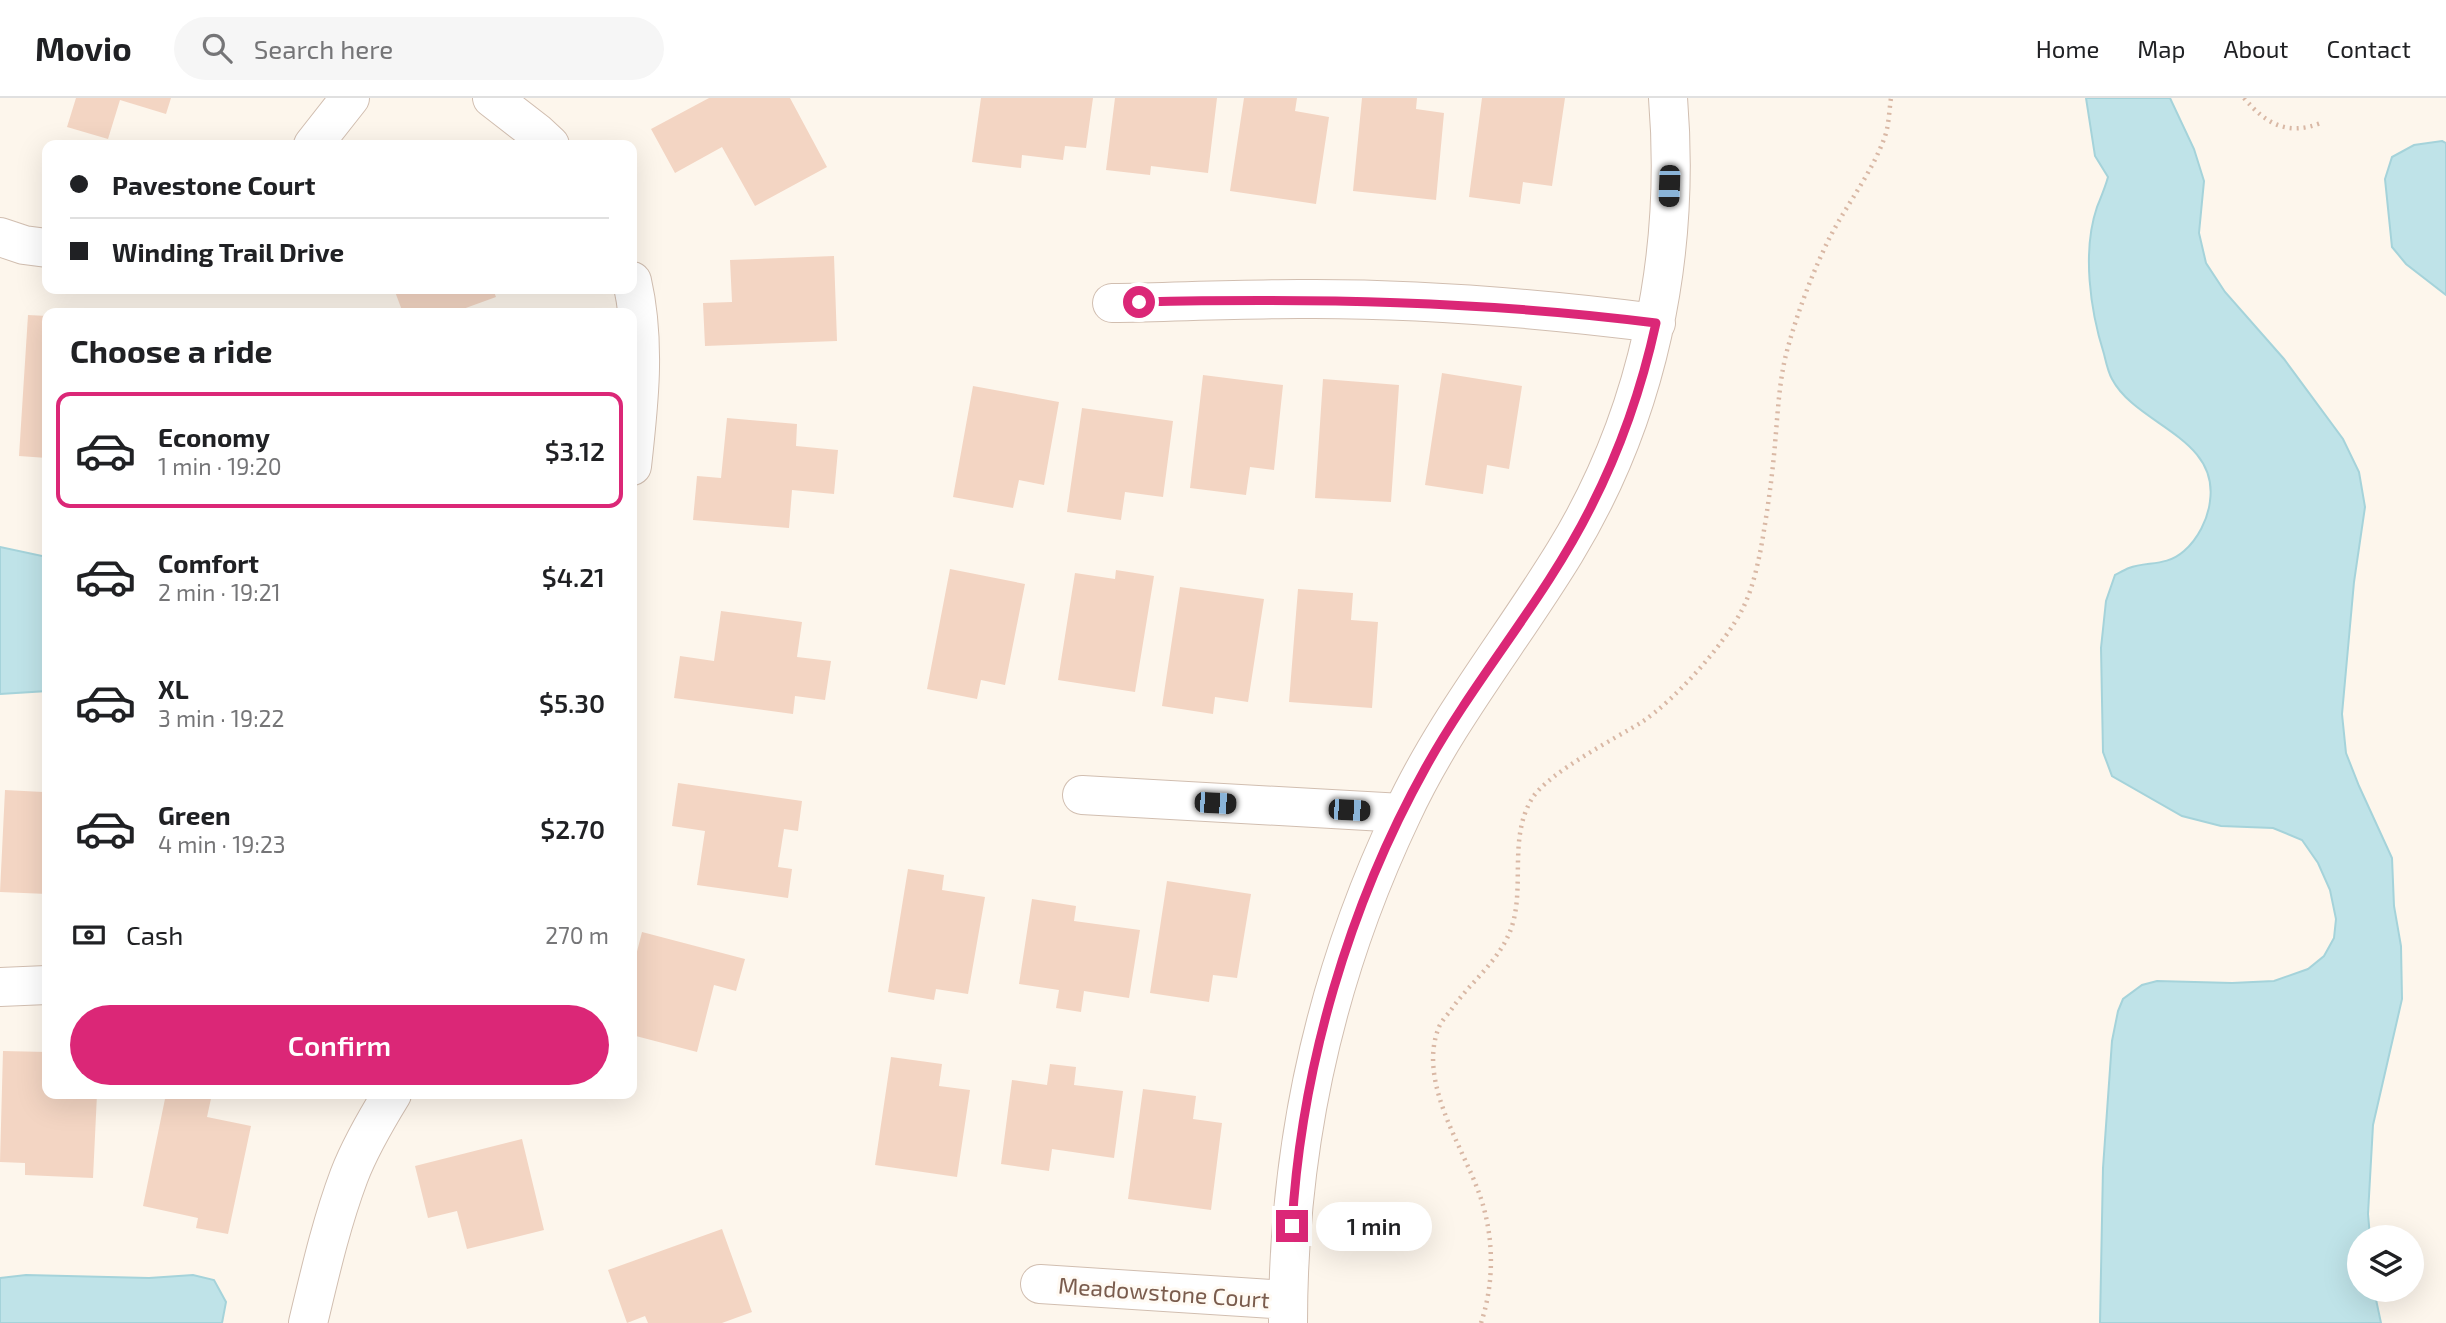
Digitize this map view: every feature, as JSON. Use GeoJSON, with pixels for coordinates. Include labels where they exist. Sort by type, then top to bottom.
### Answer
{"type":"FeatureCollection","features":[{"type":"Feature","properties":{"kind":"street"},"geometry":{"type":"LineString","coordinates":[[317,140],[350,98]]}},
{"type":"Feature","properties":{"kind":"street"},"geometry":{"type":"LineString","coordinates":[[492,98],[545,140]]}},
{"type":"Feature","properties":{"kind":"street"},"geometry":{"type":"LineString","coordinates":[[1288,1312],[1294,1187],[1302,1134],[1320,1046],[1342,963],[1368,892],[1402,813],[1427,765],[1591,508],[1633,412],[1656,323],[1663,269],[1670,162],[1668,98]]}},
{"type":"Feature","properties":{"kind":"street"},"geometry":{"type":"LineString","coordinates":[[0,237],[42,247]]}},
{"type":"Feature","properties":{"kind":"street"},"geometry":{"type":"LineString","coordinates":[[1112,303],[1300,299],[1401,301],[1532,309],[1656,323]]}},
{"type":"Feature","properties":{"kind":"street"},"geometry":{"type":"LineString","coordinates":[[637,309],[640,356],[637,415]]}},
{"type":"Feature","properties":{"kind":"street"},"geometry":{"type":"LineString","coordinates":[[1082,795],[1402,813]]}},
{"type":"Feature","properties":{"kind":"street"},"geometry":{"type":"LineString","coordinates":[[0,987],[42,985]]}},
{"type":"Feature","properties":{"kind":"street"},"geometry":{"type":"LineString","coordinates":[[308,1323],[331,1230],[350,1174],[373,1125],[389,1099]]}},
{"type":"Feature","properties":{"kind":"street","name":"Meadowstone Court"},"geometry":{"type":"LineString","coordinates":[[1040,1284],[1288,1312]]}},
{"type":"Feature","properties":{"kind":"path"},"geometry":{"type":"LineString","coordinates":[[1481,1323],[1487,1305],[1492,1271],[1489,1235],[1480,1194],[1451,1132],[1435,1077],[1434,1052],[1439,1027],[1456,1002],[1505,944],[1513,922],[1522,824],[1534,796],[1552,778],[1646,719],[1716,650],[1743,608],[1756,569],[1766,520],[1778,395],[1787,348],[1830,237],[1864,180],[1885,137],[1891,98]]}},
{"type":"Feature","properties":{"kind":"path"},"geometry":{"type":"LineString","coordinates":[[2244,98],[2273,125],[2306,129],[2321,123]]}},
{"type":"Feature","properties":{"kind":"water"},"geometry":{"type":"Polygon","coordinates":[[[2086,98],[2170,98],[2194,149],[2204,181],[2199,233],[2206,263],[2225,292],[2284,359],[2343,439],[2359,472],[2365,507],[2354,582],[2342,714],[2346,753],[2392,858],[2394,906],[2401,946],[2402,999],[2373,1125],[2369,1225],[2347,1225],[2347,1302],[2377,1302],[2381,1323],[2100,1323],[2103,1168],[2112,1041],[2123,999],[2142,985],[2157,981],[2274,981],[2308,969],[2324,956],[2334,938],[2336,919],[2330,890],[2318,863],[2302,840],[2273,828],[2221,826],[2182,816],[2112,776],[2103,752],[2101,648],[2106,601],[2115,575],[2136,566],[2170,559],[2184,551],[2202,528],[2210,501],[2209,479],[2202,461],[2189,446],[2123,395],[2108,370],[2095,319],[2090,280],[2092,224],[2108,177],[2095,156],[2086,98]]]}},
{"type":"Feature","properties":{"kind":"water"},"geometry":{"type":"Polygon","coordinates":[[[2442,141],[2446,143],[2446,295],[2406,264],[2392,247],[2385,179],[2392,157],[2414,145],[2442,141]]]}},
{"type":"Feature","properties":{"kind":"water"},"geometry":{"type":"Polygon","coordinates":[[[0,547],[42,556],[42,691],[0,694],[0,547]]]}},
{"type":"Feature","properties":{"kind":"water"},"geometry":{"type":"Polygon","coordinates":[[[26,1275],[149,1278],[193,1275],[214,1280],[226,1302],[222,1323],[0,1323],[0,1278],[26,1275]]]}},
{"type":"Feature","properties":{"kind":"building"},"geometry":{"type":"Polygon","coordinates":[[[76,98],[171,98],[166,114],[120,100],[108,139],[67,127],[76,98]]]}},
{"type":"Feature","properties":{"kind":"building"},"geometry":{"type":"Polygon","coordinates":[[[709,98],[790,98],[827,167],[755,206],[722,147],[675,173],[651,129],[709,98]]]}},
{"type":"Feature","properties":{"kind":"building"},"geometry":{"type":"Polygon","coordinates":[[[981,98],[1093,98],[1086,148],[1065,146],[1063,160],[1022,155],[1021,168],[972,162],[981,98]]]}},
{"type":"Feature","properties":{"kind":"building"},"geometry":{"type":"Polygon","coordinates":[[[1115,98],[1217,98],[1208,173],[1151,166],[1150,175],[1106,170],[1115,98]]]}},
{"type":"Feature","properties":{"kind":"building"},"geometry":{"type":"Polygon","coordinates":[[[1244,98],[1297,98],[1295,111],[1329,117],[1316,204],[1230,191],[1244,98]]]}},
{"type":"Feature","properties":{"kind":"building"},"geometry":{"type":"Polygon","coordinates":[[[1362,98],[1417,98],[1416,109],[1444,113],[1436,200],[1353,191],[1362,98]]]}},
{"type":"Feature","properties":{"kind":"building"},"geometry":{"type":"Polygon","coordinates":[[[1482,98],[1565,98],[1552,186],[1523,182],[1520,204],[1469,197],[1482,98]]]}},
{"type":"Feature","properties":{"kind":"building"},"geometry":{"type":"Polygon","coordinates":[[[834,256],[837,341],[705,346],[703,303],[732,302],[730,260],[834,256]]]}},
{"type":"Feature","properties":{"kind":"building"},"geometry":{"type":"Polygon","coordinates":[[[396,294],[495,294],[496,297],[466,308],[401,308],[396,294]]]}},
{"type":"Feature","properties":{"kind":"building"},"geometry":{"type":"Polygon","coordinates":[[[28,315],[42,316],[42,458],[19,456],[28,315]]]}},
{"type":"Feature","properties":{"kind":"building"},"geometry":{"type":"Polygon","coordinates":[[[1442,373],[1522,386],[1509,469],[1487,465],[1483,494],[1425,485],[1442,373]]]}},
{"type":"Feature","properties":{"kind":"building"},"geometry":{"type":"Polygon","coordinates":[[[1203,375],[1283,385],[1274,470],[1250,467],[1246,495],[1190,488],[1203,375]]]}},
{"type":"Feature","properties":{"kind":"building"},"geometry":{"type":"Polygon","coordinates":[[[1323,379],[1399,385],[1391,502],[1315,498],[1323,379]]]}},
{"type":"Feature","properties":{"kind":"building"},"geometry":{"type":"Polygon","coordinates":[[[973,386],[1059,402],[1044,485],[1019,480],[1013,508],[953,497],[973,386]]]}},
{"type":"Feature","properties":{"kind":"building"},"geometry":{"type":"Polygon","coordinates":[[[1082,408],[1173,421],[1163,497],[1125,492],[1121,520],[1067,512],[1082,408]]]}},
{"type":"Feature","properties":{"kind":"building"},"geometry":{"type":"Polygon","coordinates":[[[727,418],[797,424],[796,446],[838,450],[834,494],[792,490],[789,528],[693,520],[697,476],[721,478],[727,418]]]}},
{"type":"Feature","properties":{"kind":"building"},"geometry":{"type":"Polygon","coordinates":[[[950,569],[1025,584],[1005,685],[981,680],[977,699],[927,689],[950,569]]]}},
{"type":"Feature","properties":{"kind":"building"},"geometry":{"type":"Polygon","coordinates":[[[1116,570],[1154,576],[1135,692],[1058,680],[1075,573],[1115,579],[1116,570]]]}},
{"type":"Feature","properties":{"kind":"building"},"geometry":{"type":"Polygon","coordinates":[[[1180,587],[1264,599],[1248,702],[1215,697],[1213,714],[1162,706],[1180,587]]]}},
{"type":"Feature","properties":{"kind":"building"},"geometry":{"type":"Polygon","coordinates":[[[1298,589],[1353,593],[1351,620],[1378,622],[1372,708],[1289,702],[1298,589]]]}},
{"type":"Feature","properties":{"kind":"building"},"geometry":{"type":"Polygon","coordinates":[[[721,611],[802,622],[797,657],[831,661],[825,700],[795,696],[793,714],[674,698],[680,656],[714,661],[721,611]]]}},
{"type":"Feature","properties":{"kind":"building"},"geometry":{"type":"Polygon","coordinates":[[[678,783],[802,801],[798,831],[784,829],[778,867],[792,869],[788,898],[697,885],[705,831],[672,826],[678,783]]]}},
{"type":"Feature","properties":{"kind":"building"},"geometry":{"type":"Polygon","coordinates":[[[5,790],[42,792],[42,894],[0,892],[5,790]]]}},
{"type":"Feature","properties":{"kind":"building"},"geometry":{"type":"Polygon","coordinates":[[[908,869],[944,875],[942,890],[985,897],[968,994],[936,989],[934,1000],[888,992],[908,869]]]}},
{"type":"Feature","properties":{"kind":"building"},"geometry":{"type":"Polygon","coordinates":[[[1167,881],[1251,894],[1237,978],[1213,975],[1209,1002],[1150,993],[1167,881]]]}},
{"type":"Feature","properties":{"kind":"building"},"geometry":{"type":"Polygon","coordinates":[[[1032,899],[1076,906],[1074,921],[1140,930],[1129,998],[1084,991],[1081,1012],[1056,1008],[1059,990],[1019,984],[1032,899]]]}},
{"type":"Feature","properties":{"kind":"building"},"geometry":{"type":"Polygon","coordinates":[[[642,932],[745,959],[736,991],[714,985],[697,1052],[637,1036],[637,952],[642,932]]]}},
{"type":"Feature","properties":{"kind":"building"},"geometry":{"type":"Polygon","coordinates":[[[3,1051],[42,1052],[42,1099],[97,1099],[93,1178],[25,1175],[25,1163],[0,1162],[3,1051]]]}},
{"type":"Feature","properties":{"kind":"building"},"geometry":{"type":"Polygon","coordinates":[[[891,1057],[942,1064],[939,1086],[970,1090],[957,1177],[875,1165],[891,1057]]]}},
{"type":"Feature","properties":{"kind":"building"},"geometry":{"type":"Polygon","coordinates":[[[1050,1064],[1076,1067],[1074,1085],[1123,1091],[1114,1158],[1052,1149],[1049,1171],[1001,1164],[1012,1080],[1047,1085],[1050,1064]]]}},
{"type":"Feature","properties":{"kind":"building"},"geometry":{"type":"Polygon","coordinates":[[[1143,1089],[1196,1096],[1193,1119],[1222,1123],[1211,1210],[1128,1199],[1143,1089]]]}},
{"type":"Feature","properties":{"kind":"building"},"geometry":{"type":"Polygon","coordinates":[[[165,1099],[211,1099],[207,1117],[251,1126],[228,1234],[196,1228],[198,1218],[143,1206],[165,1099]]]}},
{"type":"Feature","properties":{"kind":"building"},"geometry":{"type":"Polygon","coordinates":[[[522,1139],[544,1230],[467,1249],[457,1211],[428,1218],[415,1166],[522,1139]]]}},
{"type":"Feature","properties":{"kind":"building"},"geometry":{"type":"Polygon","coordinates":[[[722,1229],[752,1312],[722,1323],[648,1323],[645,1316],[627,1323],[608,1270],[722,1229]]]}},
{"type":"Feature","properties":{"kind":"route"},"geometry":{"type":"LineString","coordinates":[[1139,302],[1300,299],[1452,303],[1656,323],[1633,412],[1591,508],[1427,765],[1402,813],[1368,892],[1342,963],[1312,1079],[1294,1187],[1292,1226]]}}]}
